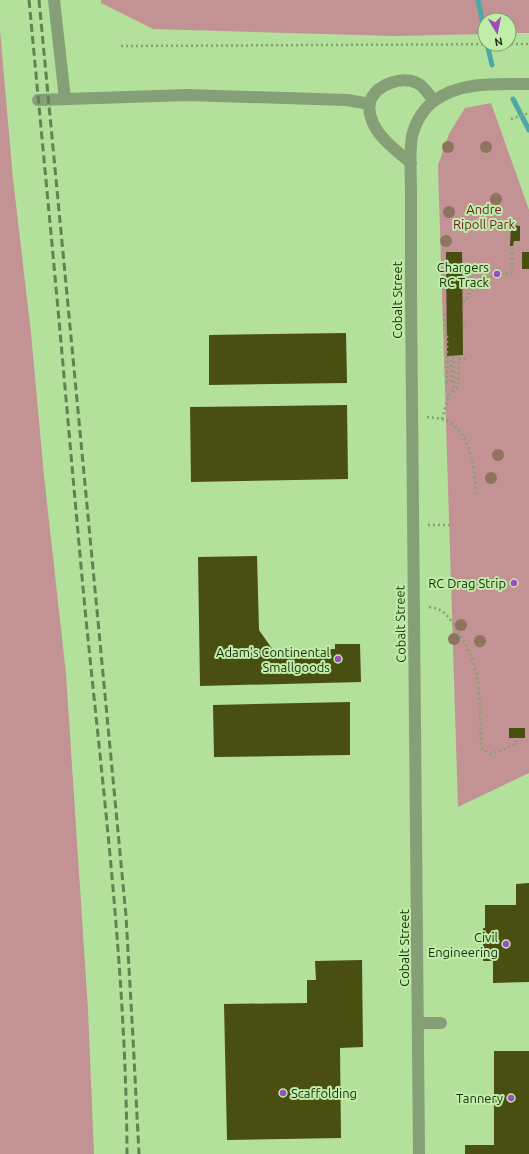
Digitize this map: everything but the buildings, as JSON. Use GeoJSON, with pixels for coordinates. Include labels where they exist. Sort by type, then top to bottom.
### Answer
{"type":"FeatureCollection","features":[{"type":"Feature","properties":{"kind":"street"},"geometry":{"type":"LineString","coordinates":[[54,0],[64,99]]}},
{"type":"Feature","properties":{"kind":"street"},"geometry":{"type":"LineString","coordinates":[[411,163],[394,148],[373,124],[370,104],[374,94],[380,89],[393,82],[405,80],[417,83],[424,88],[434,101],[450,92],[466,87],[529,84]]}},
{"type":"Feature","properties":{"kind":"street"},"geometry":{"type":"LineString","coordinates":[[38,100],[187,95],[347,100],[370,104]]}},
{"type":"Feature","properties":{"kind":"street","name":"Cobalt Street"},"geometry":{"type":"LineString","coordinates":[[419,1154],[411,163],[412,136],[416,124],[434,101]]}},
{"type":"Feature","properties":{"kind":"street"},"geometry":{"type":"LineString","coordinates":[[418,1023],[441,1023]]}},
{"type":"Feature","properties":{"kind":"path"},"geometry":{"type":"LineString","coordinates":[[121,46],[529,44]]}},
{"type":"Feature","properties":{"kind":"path"},"geometry":{"type":"LineString","coordinates":[[511,119],[529,114]]}},
{"type":"Feature","properties":{"kind":"path"},"geometry":{"type":"LineString","coordinates":[[463,301],[466,301],[473,285],[478,281],[485,278],[512,273],[512,246]]}},
{"type":"Feature","properties":{"kind":"path"},"geometry":{"type":"LineString","coordinates":[[446,315],[447,382],[451,382],[451,358],[454,358],[454,390]]}},
{"type":"Feature","properties":{"kind":"path"},"geometry":{"type":"LineString","coordinates":[[442,419],[449,394],[458,387],[459,356]]}},
{"type":"Feature","properties":{"kind":"path"},"geometry":{"type":"LineString","coordinates":[[459,359],[466,359]]}},
{"type":"Feature","properties":{"kind":"path"},"geometry":{"type":"LineString","coordinates":[[412,417],[442,419],[450,422],[460,431],[465,441],[474,470],[476,494]]}},
{"type":"Feature","properties":{"kind":"path"},"geometry":{"type":"LineString","coordinates":[[413,525],[454,525]]}},
{"type":"Feature","properties":{"kind":"path"},"geometry":{"type":"LineString","coordinates":[[414,607],[436,608],[442,610],[464,640],[473,660],[477,677],[482,748],[491,754],[499,752],[516,744],[517,738]]}},
{"type":"Feature","properties":{"kind":"green space"},"geometry":{"type":"Polygon","coordinates":[[[101,0],[529,0],[529,33],[517,33],[517,12],[477,12],[477,34],[394,36],[153,29],[101,3],[101,0]]]}},
{"type":"Feature","properties":{"kind":"green space"},"geometry":{"type":"Polygon","coordinates":[[[0,30],[13,179],[31,333],[44,476],[66,674],[88,1010],[94,1154],[0,1154],[0,30]]]}},
{"type":"Feature","properties":{"kind":"green space","name":"Andre Ripoll Park"},"geometry":{"type":"Polygon","coordinates":[[[491,103],[529,210],[529,773],[458,807],[438,165],[449,134],[465,108],[491,103]]]}},
{"type":"Feature","properties":{"kind":"waterway"},"geometry":{"type":"LineString","coordinates":[[478,0],[480,12]]}},
{"type":"Feature","properties":{"kind":"waterway"},"geometry":{"type":"LineString","coordinates":[[489,52],[492,65]]}},
{"type":"Feature","properties":{"kind":"waterway"},"geometry":{"type":"LineString","coordinates":[[513,99],[529,130]]}},
{"type":"Feature","properties":{"kind":"railway"},"geometry":{"type":"LineString","coordinates":[[29,0],[118,949],[126,1086],[127,1154]]}},
{"type":"Feature","properties":{"kind":"railway"},"geometry":{"type":"LineString","coordinates":[[39,0],[126,916],[139,1154]]}},
{"type":"Feature","properties":{"kind":"place","name":"Chargers RC Track"},"geometry":{"type":"Point","coordinates":[497,274]}},
{"type":"Feature","properties":{"kind":"place","name":"RC Drag Strip"},"geometry":{"type":"Point","coordinates":[514,583]}},
{"type":"Feature","properties":{"kind":"place","name":"Adam's Continental Smallgoods"},"geometry":{"type":"Point","coordinates":[338,659]}},
{"type":"Feature","properties":{"kind":"place","name":"Civil Engineering"},"geometry":{"type":"Point","coordinates":[506,944]}},
{"type":"Feature","properties":{"kind":"place","name":"Scaffolding"},"geometry":{"type":"Point","coordinates":[283,1093]}},
{"type":"Feature","properties":{"kind":"place","name":"Tannery"},"geometry":{"type":"Point","coordinates":[511,1098]}}]}
